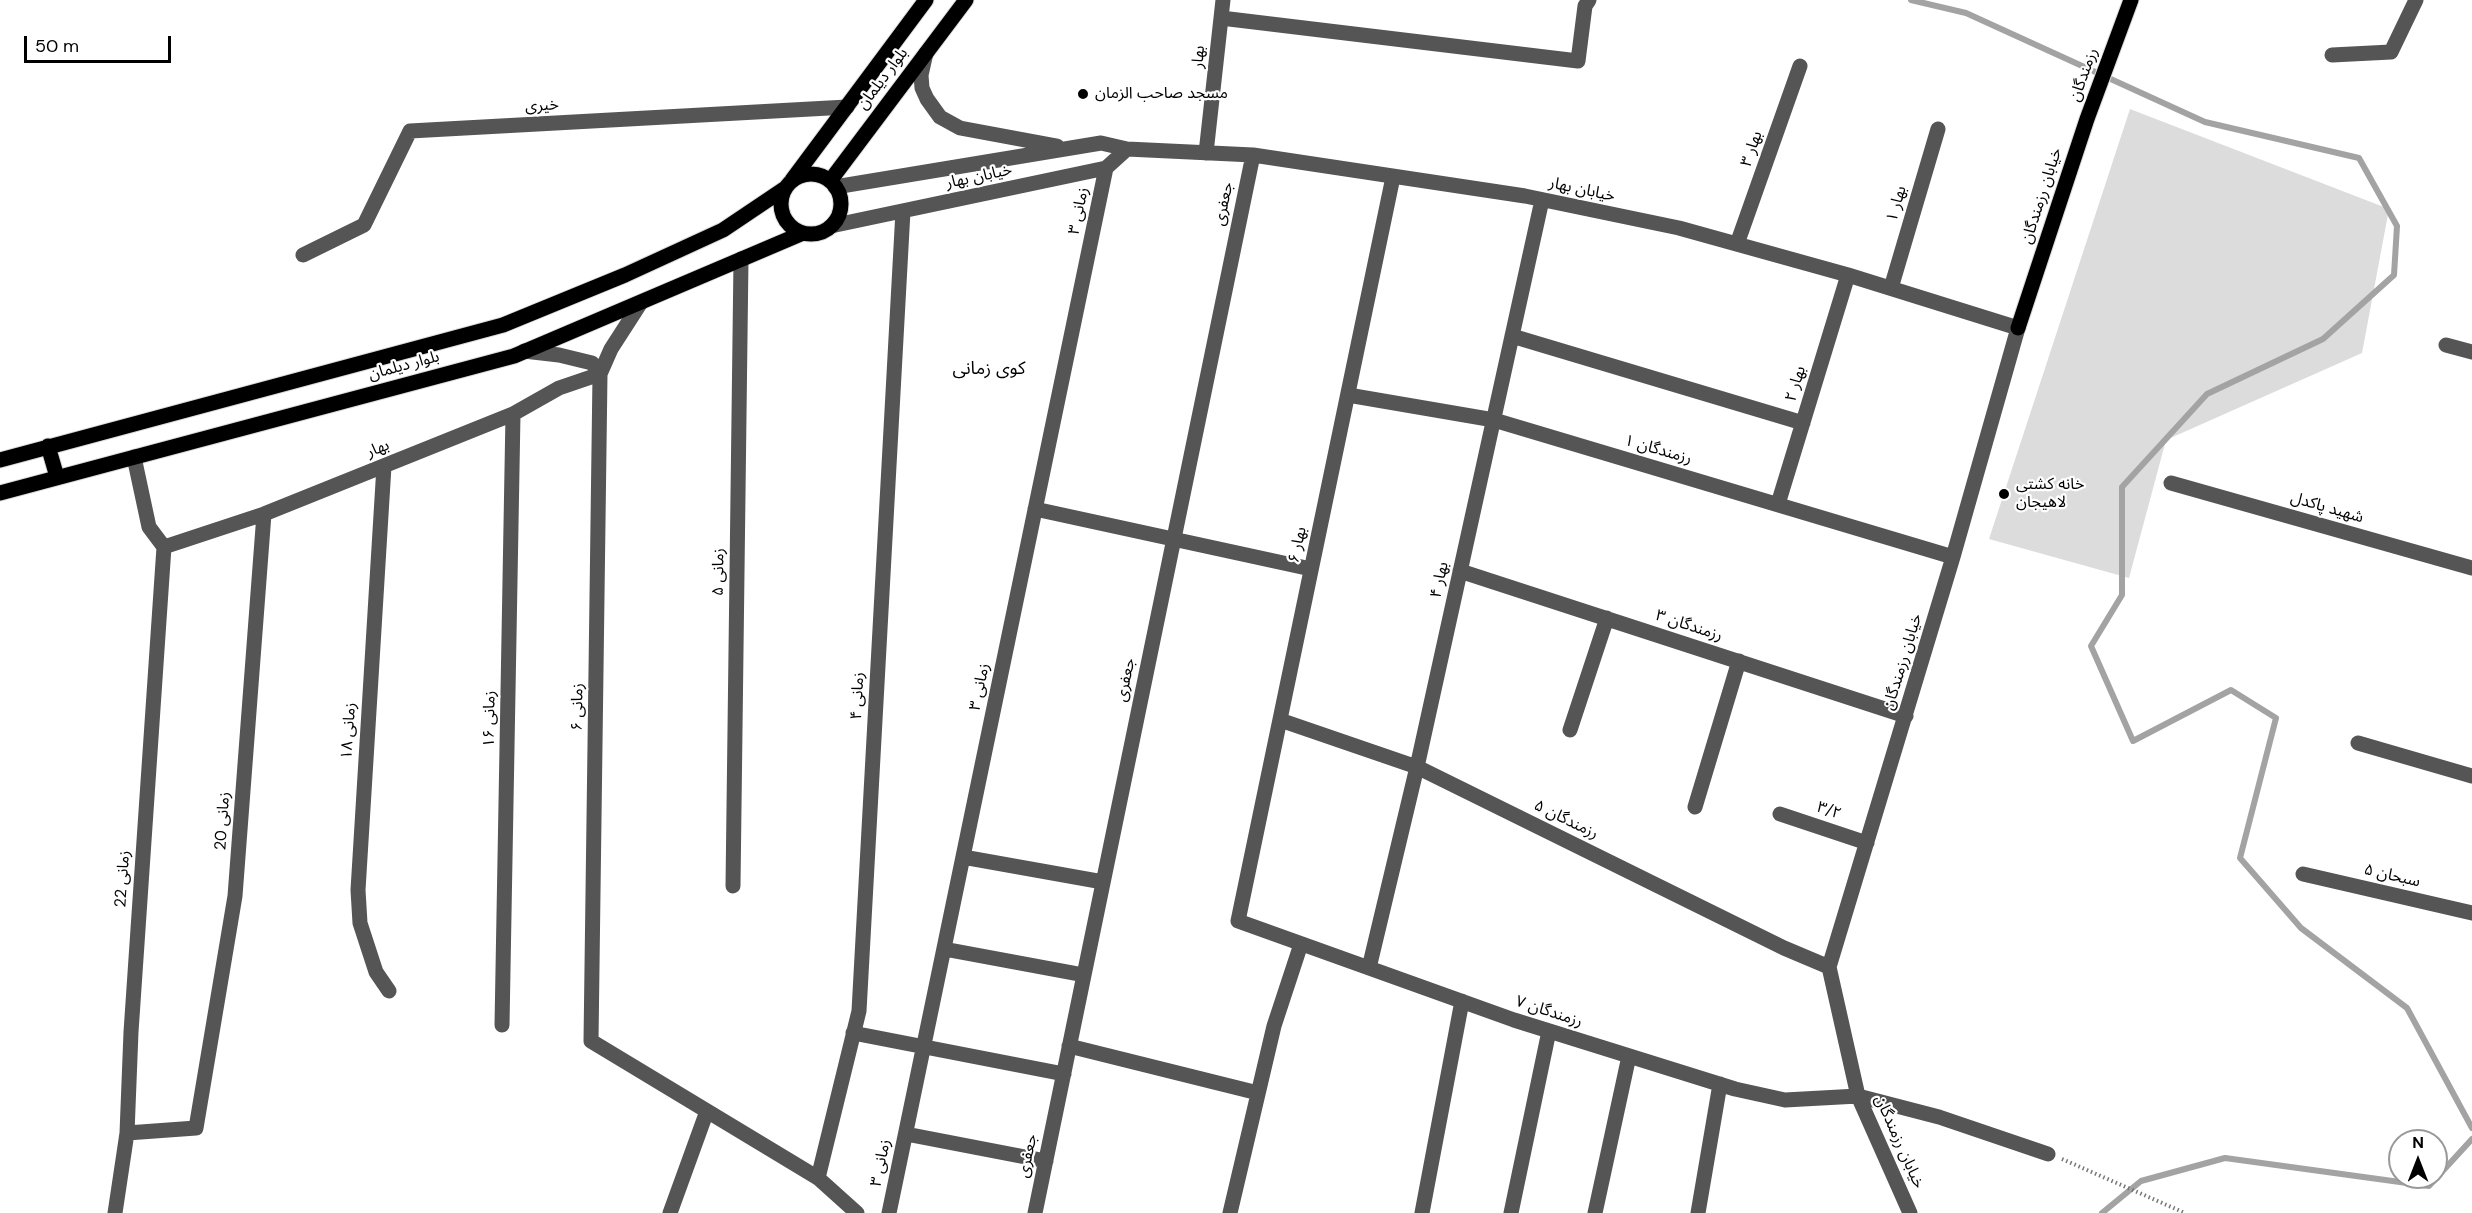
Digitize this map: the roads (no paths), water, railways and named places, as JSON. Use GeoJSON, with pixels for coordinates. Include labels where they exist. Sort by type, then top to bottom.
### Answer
{"type":"FeatureCollection","features":[{"type":"Feature","properties":{"kind":"main road","name":"بلوار دیلمان"},"geometry":{"type":"LineString","coordinates":[[0,460],[503,325],[625,275],[723,230],[788,185],[926,0]]}},
{"type":"Feature","properties":{"kind":"main road","name":"بلوار دیلمان"},"geometry":{"type":"LineString","coordinates":[[833,184],[926,51],[966,0]]}},
{"type":"Feature","properties":{"kind":"main road","name":"رزمندگان"},"geometry":{"type":"LineString","coordinates":[[2087,119],[2131,0]]}},
{"type":"Feature","properties":{"kind":"main road","name":"خیابان رزمندگان"},"geometry":{"type":"LineString","coordinates":[[2018,328],[2087,119]]}},
{"type":"Feature","properties":{"kind":"main road"},"geometry":{"type":"LineString","coordinates":[[811,174],[833,184],[841,200],[841,207],[831,226],[823,232],[803,233],[793,229],[785,221],[781,210],[781,199],[788,185],[801,175],[811,174]]}},
{"type":"Feature","properties":{"kind":"main road","name":"بلوار دیلمان"},"geometry":{"type":"LineString","coordinates":[[0,493],[524,351],[803,233]]}},
{"type":"Feature","properties":{"kind":"main road"},"geometry":{"type":"LineString","coordinates":[[48,446],[57,477]]}},
{"type":"Feature","properties":{"kind":"street","name":"بهار"},"geometry":{"type":"LineString","coordinates":[[1206,153],[1222,0]]}},
{"type":"Feature","properties":{"kind":"street"},"geometry":{"type":"LineString","coordinates":[[1221,18],[1578,61],[1586,6],[1589,0]]}},
{"type":"Feature","properties":{"kind":"street"},"geometry":{"type":"LineString","coordinates":[[2332,55],[2391,52],[2416,0]]}},
{"type":"Feature","properties":{"kind":"street"},"geometry":{"type":"LineString","coordinates":[[926,51],[921,69],[922,88],[933,109],[950,124],[971,131],[1069,148]]}},
{"type":"Feature","properties":{"kind":"street","name":"بهار ۳"},"geometry":{"type":"LineString","coordinates":[[1737,244],[1800,66]]}},
{"type":"Feature","properties":{"kind":"street","name":"خیری"},"geometry":{"type":"LineString","coordinates":[[303,255],[364,225],[410,131],[847,107]]}},
{"type":"Feature","properties":{"kind":"street","name":"بهار ۱"},"geometry":{"type":"LineString","coordinates":[[1891,288],[1938,129]]}},
{"type":"Feature","properties":{"kind":"street","name":"خیابان بهار"},"geometry":{"type":"LineString","coordinates":[[833,184],[1101,143],[1127,149],[1252,155],[1542,200],[1679,228],[1848,275],[2018,328]]}},
{"type":"Feature","properties":{"kind":"street","name":"خیابان بهار"},"geometry":{"type":"LineString","coordinates":[[831,226],[1106,168],[1127,149]]}},
{"type":"Feature","properties":{"kind":"street","name":"جعفری"},"geometry":{"type":"LineString","coordinates":[[1035,1213],[1252,155]]}},
{"type":"Feature","properties":{"kind":"street","name":"زمانی ۳"},"geometry":{"type":"LineString","coordinates":[[889,1213],[1106,168]]}},
{"type":"Feature","properties":{"kind":"street","name":"بهار ۶"},"geometry":{"type":"LineString","coordinates":[[1238,921],[1393,177]]}},
{"type":"Feature","properties":{"kind":"street","name":"بهار ۴"},"geometry":{"type":"LineString","coordinates":[[1369,968],[1417,767],[1542,200]]}},
{"type":"Feature","properties":{"kind":"street","name":"زمانی ۴"},"geometry":{"type":"LineString","coordinates":[[818,1178],[859,999],[903,212]]}},
{"type":"Feature","properties":{"kind":"street","name":"زمانی ۵"},"geometry":{"type":"LineString","coordinates":[[733,886],[741,259]]}},
{"type":"Feature","properties":{"kind":"street","name":"بهار ۲"},"geometry":{"type":"LineString","coordinates":[[1778,504],[1848,275]]}},
{"type":"Feature","properties":{"kind":"street"},"geometry":{"type":"LineString","coordinates":[[600,374],[611,349],[639,304]]}},
{"type":"Feature","properties":{"kind":"street","name":"خیابان رزمندگان"},"geometry":{"type":"LineString","coordinates":[[1910,1213],[1858,1096],[1829,967],[1906,716],[2018,328]]}},
{"type":"Feature","properties":{"kind":"street"},"geometry":{"type":"LineString","coordinates":[[1512,336],[1803,423]]}},
{"type":"Feature","properties":{"kind":"street"},"geometry":{"type":"LineString","coordinates":[[2446,345],[2472,352]]}},
{"type":"Feature","properties":{"kind":"street"},"geometry":{"type":"LineString","coordinates":[[524,351],[559,355],[592,363],[600,374]]}},
{"type":"Feature","properties":{"kind":"street","name":"بهار"},"geometry":{"type":"LineString","coordinates":[[164,547],[264,514],[513,414],[559,388],[600,374]]}},
{"type":"Feature","properties":{"kind":"street","name":"زمانی ۶"},"geometry":{"type":"LineString","coordinates":[[600,374],[591,1041],[707,1111]]}},
{"type":"Feature","properties":{"kind":"street","name":"رزمندگان ۱"},"geometry":{"type":"LineString","coordinates":[[1348,395],[1494,420],[1953,557]]}},
{"type":"Feature","properties":{"kind":"street","name":"زمانی ۱۶"},"geometry":{"type":"LineString","coordinates":[[502,1025],[513,414]]}},
{"type":"Feature","properties":{"kind":"street"},"geometry":{"type":"LineString","coordinates":[[134,457],[149,527],[164,547]]}},
{"type":"Feature","properties":{"kind":"street","name":"زمانی ۱۸"},"geometry":{"type":"LineString","coordinates":[[384,466],[358,890],[360,923],[376,972],[389,991]]}},
{"type":"Feature","properties":{"kind":"street","name":"شهید پاکدل"},"geometry":{"type":"LineString","coordinates":[[2171,483],[2472,568]]}},
{"type":"Feature","properties":{"kind":"street"},"geometry":{"type":"LineString","coordinates":[[1035,509],[1311,569]]}},
{"type":"Feature","properties":{"kind":"street","name":"زمانی 20"},"geometry":{"type":"LineString","coordinates":[[127,1133],[196,1128],[235,896],[264,514]]}},
{"type":"Feature","properties":{"kind":"street","name":"زمانی 22"},"geometry":{"type":"LineString","coordinates":[[115,1213],[127,1133],[131,1032],[164,547]]}},
{"type":"Feature","properties":{"kind":"street","name":"رزمندگان ۳"},"geometry":{"type":"LineString","coordinates":[[1460,571],[1906,716]]}},
{"type":"Feature","properties":{"kind":"street"},"geometry":{"type":"LineString","coordinates":[[1569,730],[1607,618]]}},
{"type":"Feature","properties":{"kind":"street"},"geometry":{"type":"LineString","coordinates":[[1695,807],[1739,661]]}},
{"type":"Feature","properties":{"kind":"street","name":"رزمندگان ۵"},"geometry":{"type":"LineString","coordinates":[[1280,720],[1417,767],[1774,943],[1829,967]]}},
{"type":"Feature","properties":{"kind":"street"},"geometry":{"type":"LineString","coordinates":[[2358,743],[2472,776]]}},
{"type":"Feature","properties":{"kind":"street","name":"۳/۲"},"geometry":{"type":"LineString","coordinates":[[1780,814],[1867,843]]}},
{"type":"Feature","properties":{"kind":"street"},"geometry":{"type":"LineString","coordinates":[[963,856],[1103,882]]}},
{"type":"Feature","properties":{"kind":"street","name":"سبحان ۵"},"geometry":{"type":"LineString","coordinates":[[2303,874],[2472,913]]}},
{"type":"Feature","properties":{"kind":"street","name":"رزمندگان ۷"},"geometry":{"type":"LineString","coordinates":[[1238,921],[1549,1031],[1720,1084],[1785,1100],[1858,1096],[1939,1117],[2048,1154]]}},
{"type":"Feature","properties":{"kind":"street"},"geometry":{"type":"LineString","coordinates":[[1230,1213],[1274,1026],[1301,944]]}},
{"type":"Feature","properties":{"kind":"street"},"geometry":{"type":"LineString","coordinates":[[944,949],[1084,975]]}},
{"type":"Feature","properties":{"kind":"street"},"geometry":{"type":"LineString","coordinates":[[1422,1213],[1462,1001]]}},
{"type":"Feature","properties":{"kind":"street"},"geometry":{"type":"LineString","coordinates":[[1511,1213],[1549,1031]]}},
{"type":"Feature","properties":{"kind":"street"},"geometry":{"type":"LineString","coordinates":[[853,1033],[1064,1074]]}},
{"type":"Feature","properties":{"kind":"street"},"geometry":{"type":"LineString","coordinates":[[1069,1046],[1258,1093]]}},
{"type":"Feature","properties":{"kind":"street"},"geometry":{"type":"LineString","coordinates":[[1595,1213],[1629,1056]]}},
{"type":"Feature","properties":{"kind":"street"},"geometry":{"type":"LineString","coordinates":[[1698,1213],[1720,1084]]}},
{"type":"Feature","properties":{"kind":"street"},"geometry":{"type":"LineString","coordinates":[[670,1213],[707,1111],[818,1178],[857,1213]]}},
{"type":"Feature","properties":{"kind":"street"},"geometry":{"type":"LineString","coordinates":[[906,1134],[1046,1161]]}},
{"type":"Feature","properties":{"kind":"waterway"},"geometry":{"type":"LineString","coordinates":[[1911,0],[1966,13],[2205,122],[2359,158],[2397,226],[2394,275],[2323,339],[2207,394],[2122,487],[2122,595],[2091,646],[2133,741],[2231,690],[2276,718],[2240,858],[2301,928],[2407,1008],[2472,1128]]}},
{"type":"Feature","properties":{"kind":"waterway"},"geometry":{"type":"LineString","coordinates":[[2102,1213],[2141,1181],[2225,1158],[2429,1186],[2472,1139]]}},
{"type":"Feature","properties":{"kind":"place","name":"مسجد صاحب الزمان"},"geometry":{"type":"Point","coordinates":[1083,94]}},
{"type":"Feature","properties":{"kind":"place","name":"خانه کشتی لاهیجان"},"geometry":{"type":"Point","coordinates":[2004,494]}},
{"type":"Feature","properties":{"kind":"district","name":"کوی زمانی"},"geometry":{"type":"Point","coordinates":[989,369]}}]}
